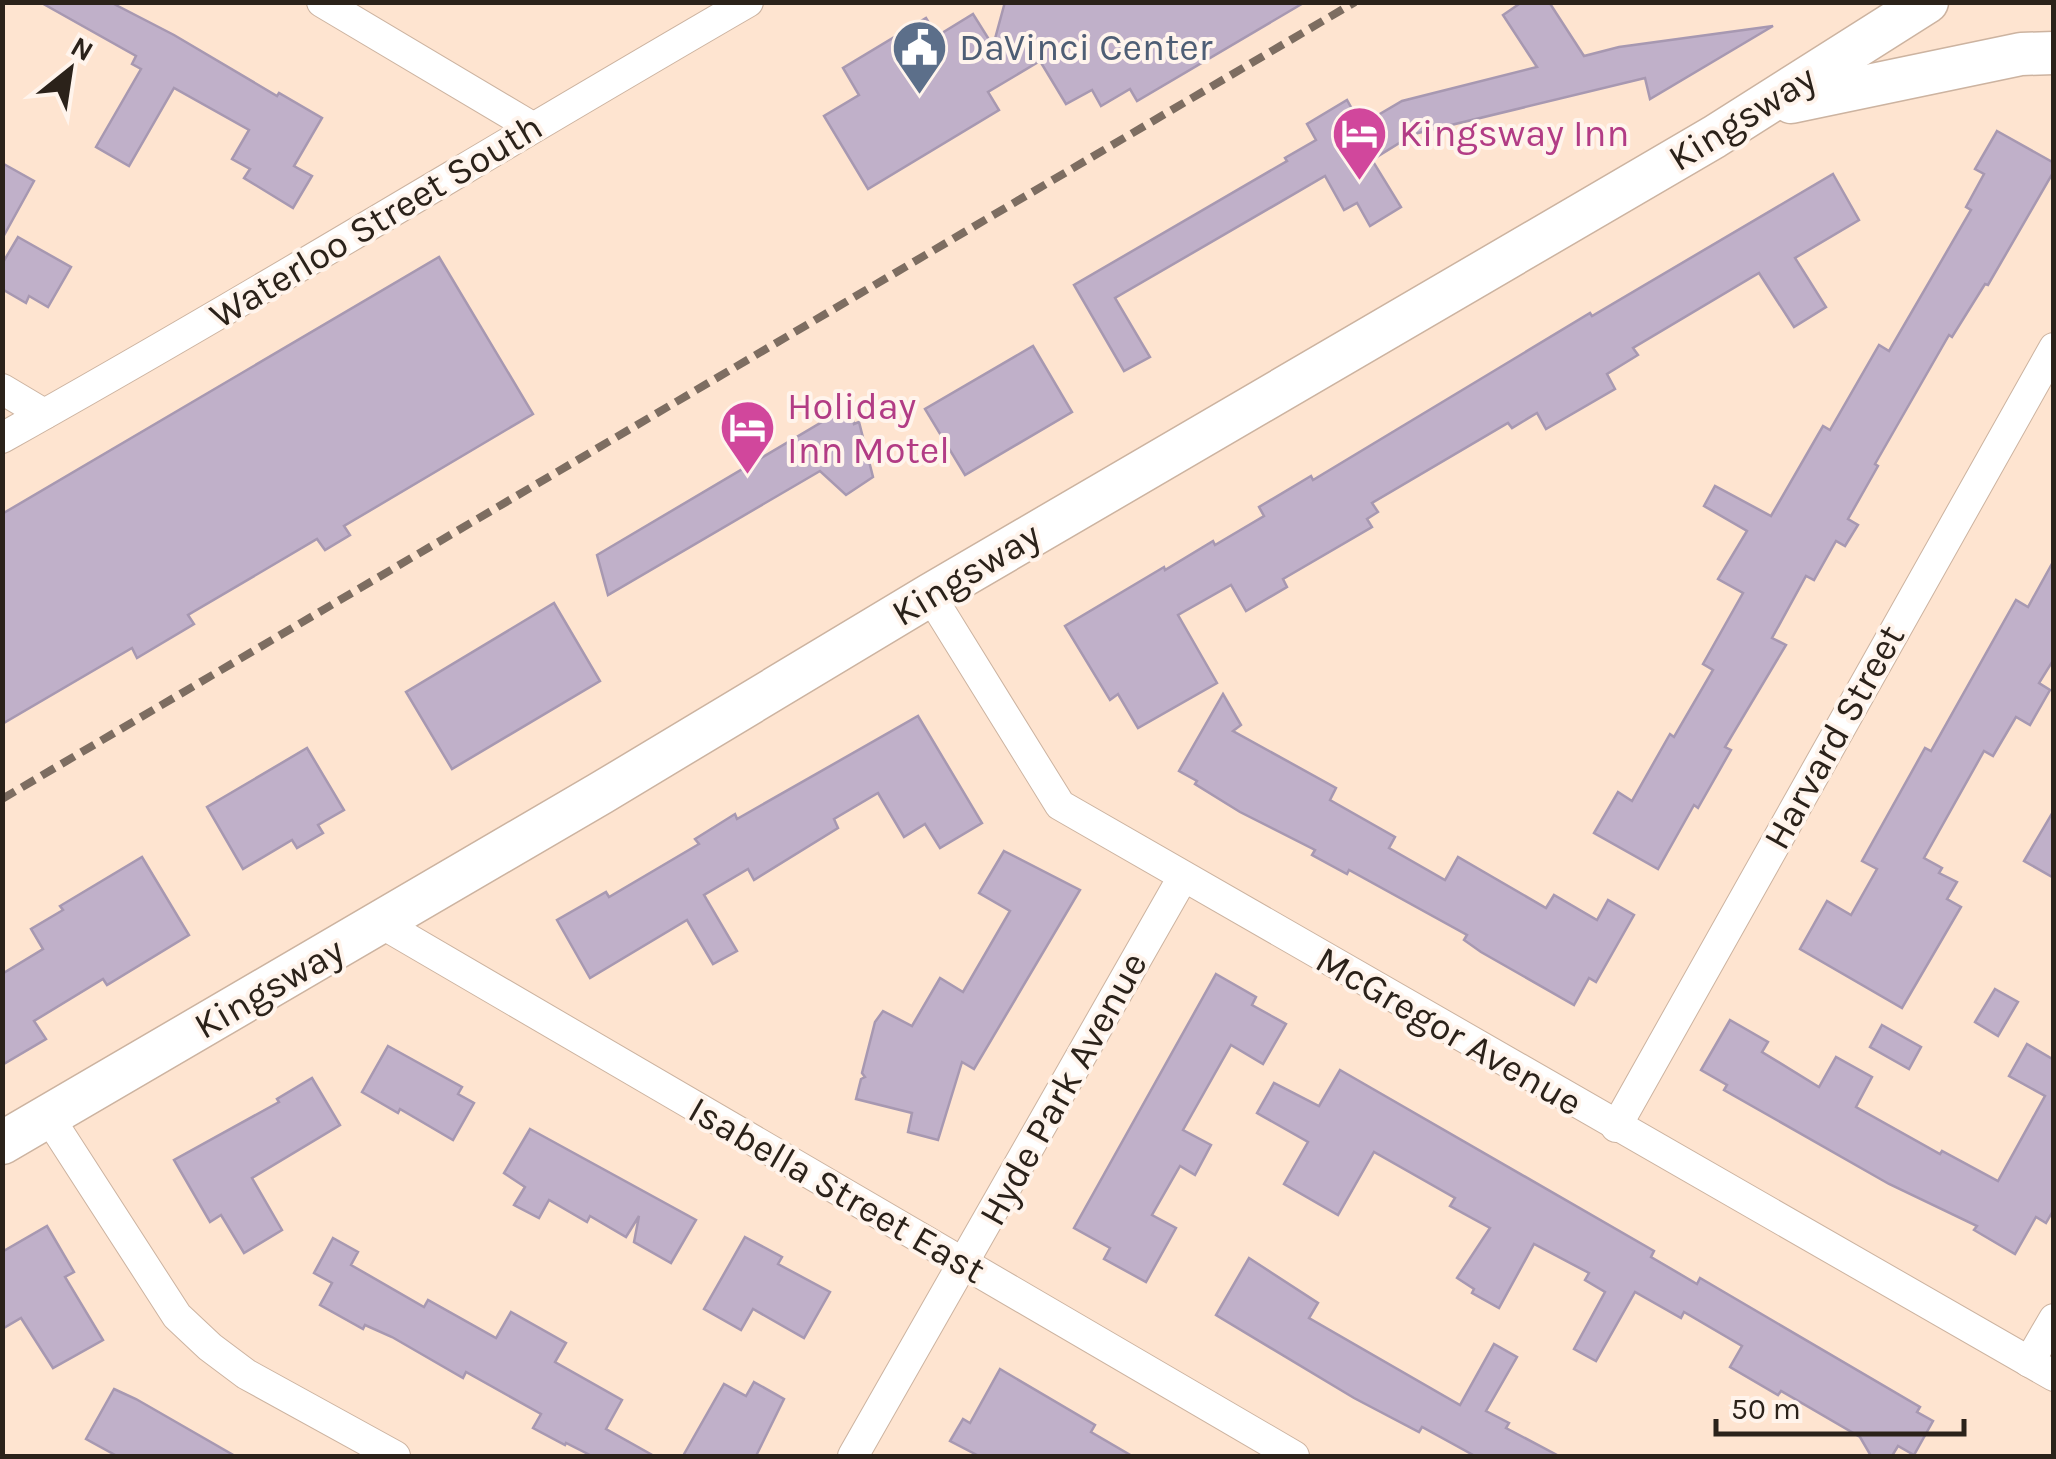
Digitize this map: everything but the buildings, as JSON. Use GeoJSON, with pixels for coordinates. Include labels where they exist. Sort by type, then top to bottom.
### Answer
{"type":"FeatureCollection","features":[{"type":"Feature","properties":{"kind":"main road"},"geometry":{"type":"LineString","coordinates":[[1761,108],[1902,2]]}},
{"type":"Feature","properties":{"kind":"main road","name":"Kingsway"},"geometry":{"type":"LineString","coordinates":[[2,1142],[381,923],[930,595],[1761,108],[1926,2]]}},
{"type":"Feature","properties":{"kind":"main road"},"geometry":{"type":"LineString","coordinates":[[1761,108],[2022,54],[2054,53]]}},
{"type":"Feature","properties":{"kind":"street"},"geometry":{"type":"LineString","coordinates":[[322,2],[532,127]]}},
{"type":"Feature","properties":{"kind":"street","name":"Waterloo Street South"},"geometry":{"type":"LineString","coordinates":[[2,438],[284,278],[748,2]]}},
{"type":"Feature","properties":{"kind":"street","name":"Harvard Street"},"geometry":{"type":"LineString","coordinates":[[1616,1127],[2054,348]]}},
{"type":"Feature","properties":{"kind":"street"},"geometry":{"type":"LineString","coordinates":[[2,388],[44,414]]}},
{"type":"Feature","properties":{"kind":"street","name":"McGregor Avenue"},"geometry":{"type":"LineString","coordinates":[[930,595],[1060,805],[2041,1369]]}},
{"type":"Feature","properties":{"kind":"street","name":"Hyde Park Avenue"},"geometry":{"type":"LineString","coordinates":[[853,1456],[1182,877]]}},
{"type":"Feature","properties":{"kind":"street","name":"Isabella Street East"},"geometry":{"type":"LineString","coordinates":[[381,923],[1294,1456]]}},
{"type":"Feature","properties":{"kind":"street"},"geometry":{"type":"LineString","coordinates":[[48,1116],[178,1316],[246,1374],[395,1456]]}},
{"type":"Feature","properties":{"kind":"street"},"geometry":{"type":"LineString","coordinates":[[2041,1369],[2054,1320]]}},
{"type":"Feature","properties":{"kind":"railway"},"geometry":{"type":"LineString","coordinates":[[2,799],[1355,2]]}},
{"type":"Feature","properties":{"kind":"place","name":"DaVinci Center"},"geometry":{"type":"Point","coordinates":[920,96]}},
{"type":"Feature","properties":{"kind":"place","name":"Kingsway Inn"},"geometry":{"type":"Point","coordinates":[1360,182]}},
{"type":"Feature","properties":{"kind":"place","name":"Holiday Inn Motel"},"geometry":{"type":"Point","coordinates":[748,477]}}]}
